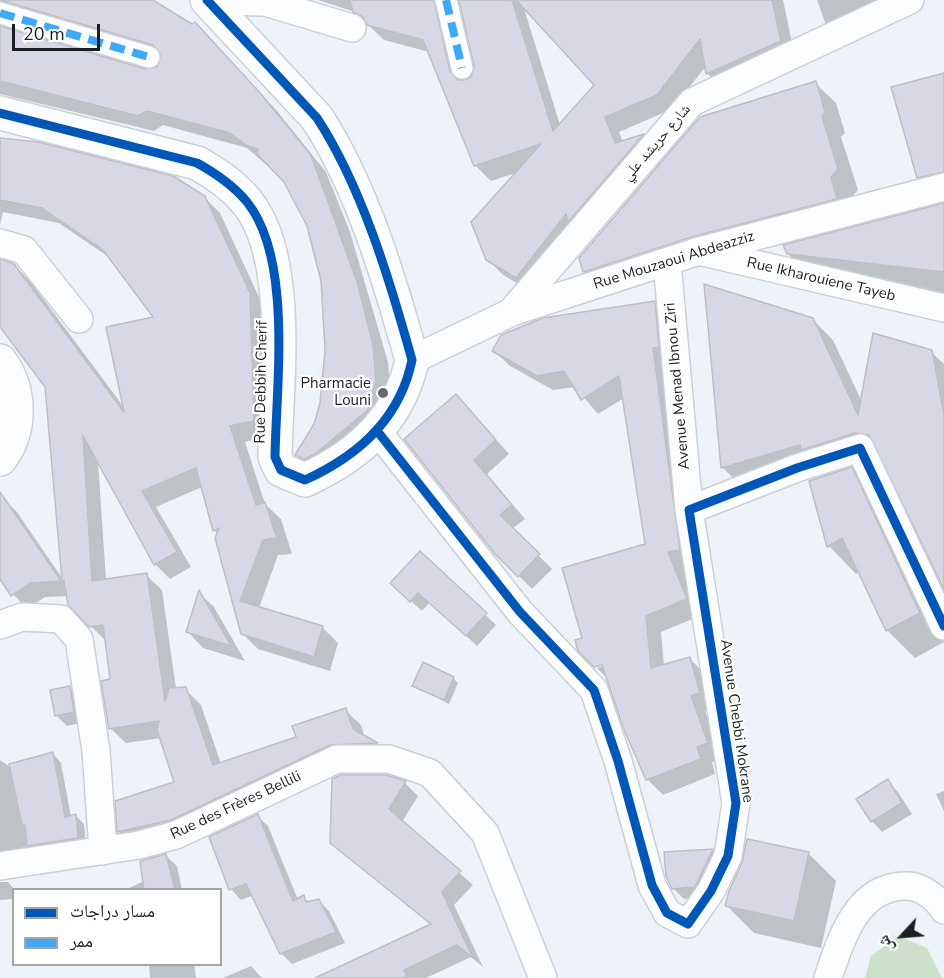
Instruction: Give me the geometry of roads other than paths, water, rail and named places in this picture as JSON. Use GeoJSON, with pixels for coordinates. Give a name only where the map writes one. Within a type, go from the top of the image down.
{"type":"FeatureCollection","features":[{"type":"Feature","properties":{"kind":"street"},"geometry":{"type":"LineString","coordinates":[[446,0],[462,68]]}},
{"type":"Feature","properties":{"kind":"street","name":"شارع حريشد علي"},"geometry":{"type":"LineString","coordinates":[[512,312],[692,102],[910,0]]}},
{"type":"Feature","properties":{"kind":"street"},"geometry":{"type":"LineString","coordinates":[[208,1],[265,2],[352,28]]}},
{"type":"Feature","properties":{"kind":"street"},"geometry":{"type":"LineString","coordinates":[[208,1],[317,118],[329,136],[375,240],[412,360]]}},
{"type":"Feature","properties":{"kind":"street"},"geometry":{"type":"LineString","coordinates":[[0,13],[149,57]]}},
{"type":"Feature","properties":{"kind":"street","name":"Rue Debbih Cherif"},"geometry":{"type":"LineString","coordinates":[[0,113],[198,163],[224,179],[248,204],[265,234],[272,256],[279,299],[275,457],[281,470],[305,480],[348,457],[378,432],[389,417],[408,379],[412,360]]}},
{"type":"Feature","properties":{"kind":"street","name":"Rue Mouzaoui Abdeazziz"},"geometry":{"type":"LineString","coordinates":[[412,360],[512,312],[699,251],[944,187]]}},
{"type":"Feature","properties":{"kind":"street"},"geometry":{"type":"LineString","coordinates":[[0,243],[24,250],[79,319]]}},
{"type":"Feature","properties":{"kind":"street","name":"Rue Ikharouiene Tayeb"},"geometry":{"type":"LineString","coordinates":[[699,251],[944,308]]}},
{"type":"Feature","properties":{"kind":"street","name":"Avenue Menad Ibnou Ziri"},"geometry":{"type":"LineString","coordinates":[[667,262],[689,510]]}},
{"type":"Feature","properties":{"kind":"street"},"geometry":{"type":"LineString","coordinates":[[0,361],[9,373],[17,404],[12,434],[6,451],[0,459]]}},
{"type":"Feature","properties":{"kind":"street","name":"Avenue Chebbi Mokrane"},"geometry":{"type":"LineString","coordinates":[[378,432],[520,612],[594,690],[618,761],[652,885],[667,913],[688,924],[711,891],[728,856],[736,803],[689,510]]}},
{"type":"Feature","properties":{"kind":"street"},"geometry":{"type":"LineString","coordinates":[[689,510],[797,468],[860,448],[944,626]]}},
{"type":"Feature","properties":{"kind":"street"},"geometry":{"type":"LineString","coordinates":[[0,625],[22,617],[61,619],[79,639],[96,751],[103,851]]}},
{"type":"Feature","properties":{"kind":"street","name":"Rue des Frères Bellili"},"geometry":{"type":"LineString","coordinates":[[0,866],[103,851],[176,835],[337,759],[389,759],[430,773],[485,833],[543,978]]}},
{"type":"Feature","properties":{"kind":"street"},"geometry":{"type":"LineString","coordinates":[[828,978],[844,931],[871,896],[894,885],[916,886],[939,903],[944,910]]}},
{"type":"Feature","properties":{"kind":"place","name":"Pharmacie Louni"},"geometry":{"type":"Point","coordinates":[383,393]}}]}
